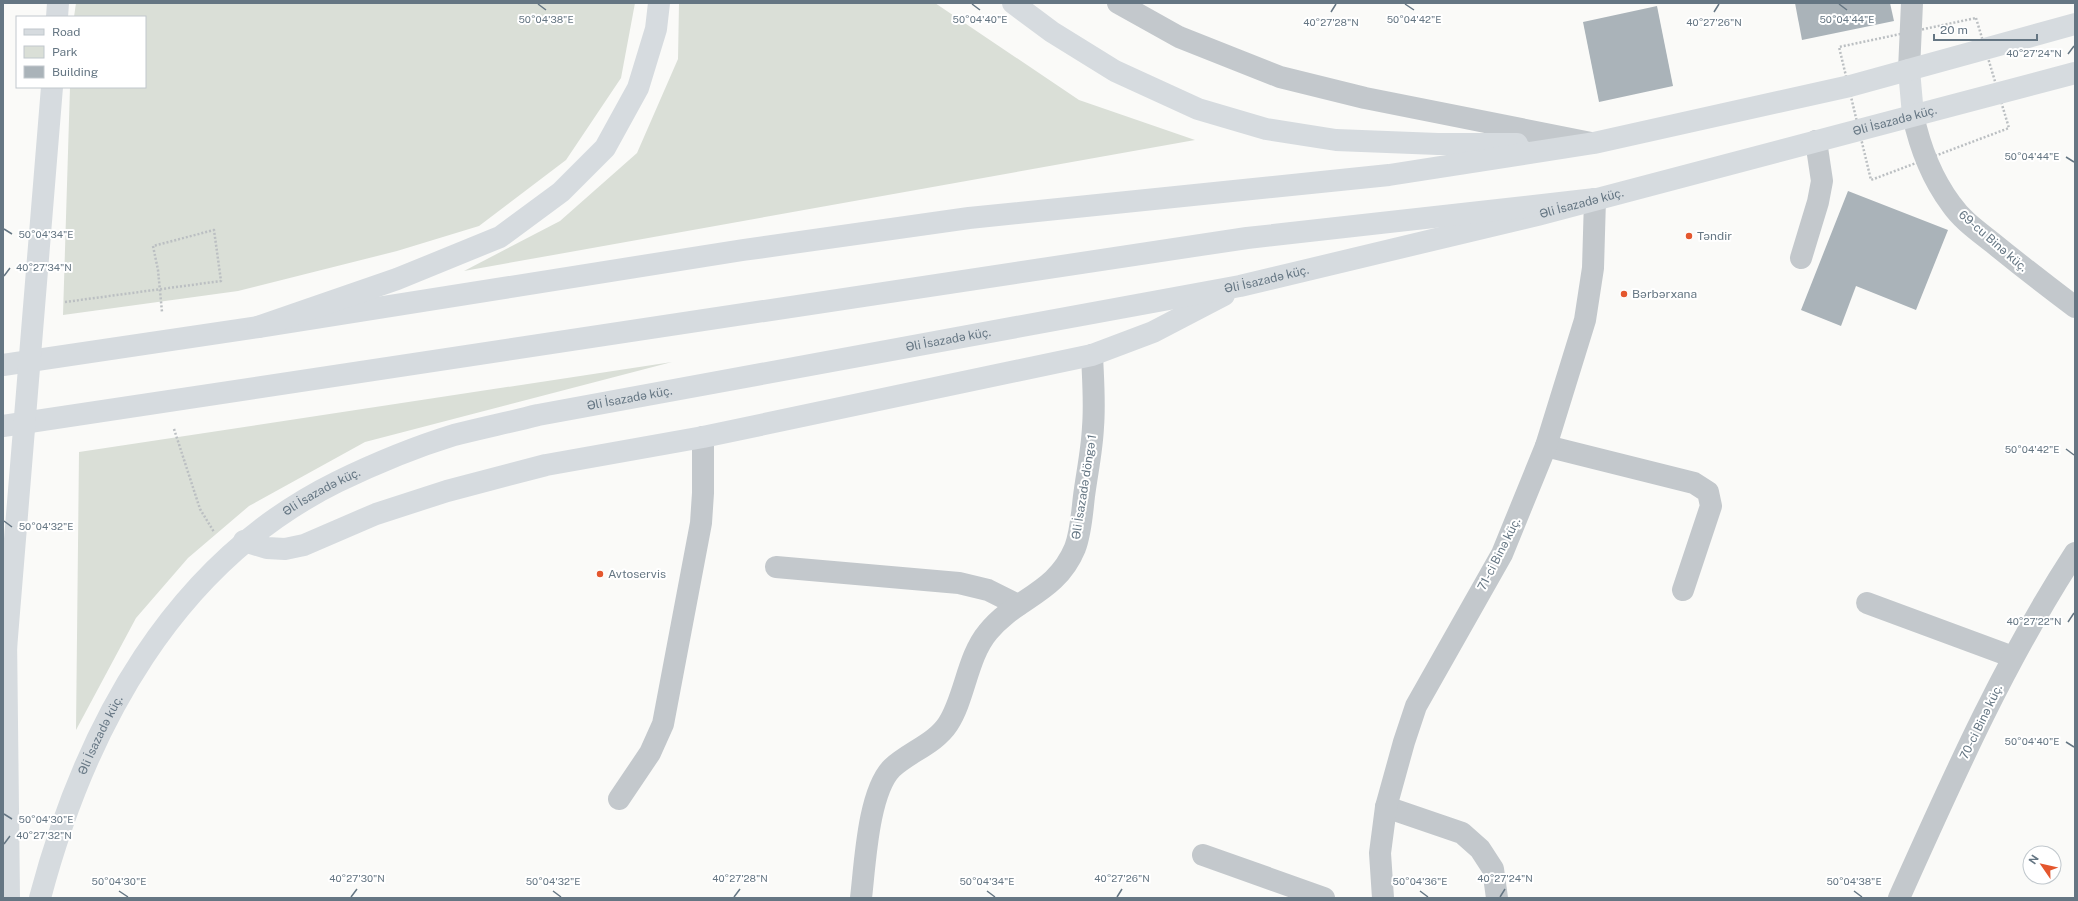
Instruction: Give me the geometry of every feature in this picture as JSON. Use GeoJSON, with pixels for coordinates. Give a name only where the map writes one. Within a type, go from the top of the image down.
{"type":"FeatureCollection","features":[{"type":"Feature","properties":{"kind":"main road"},"geometry":{"type":"LineString","coordinates":[[57,16],[58,3]]}},
{"type":"Feature","properties":{"kind":"main road"},"geometry":{"type":"LineString","coordinates":[[258,327],[397,279],[500,237],[561,192],[605,148],[638,88],[656,29],[659,3]]}},
{"type":"Feature","properties":{"kind":"main road"},"geometry":{"type":"LineString","coordinates":[[1013,3],[1052,32],[1115,71],[1198,109],[1266,129],[1336,140],[1438,144],[1594,143]]}},
{"type":"Feature","properties":{"kind":"main road"},"geometry":{"type":"LineString","coordinates":[[3,365],[258,327],[743,250],[969,218],[1389,175],[1594,143],[1850,86],[2075,24]]}},
{"type":"Feature","properties":{"kind":"main road"},"geometry":{"type":"LineString","coordinates":[[1909,70],[1913,115]]}},
{"type":"Feature","properties":{"kind":"main road","name":"Əli İsazadə küç."},"geometry":{"type":"LineString","coordinates":[[40,898],[70,799],[98,736],[126,685],[161,631],[198,584],[244,542],[288,510],[336,482],[391,459],[454,436],[538,415],[1240,286],[1595,200],[2075,73]]}},
{"type":"Feature","properties":{"kind":"main road"},"geometry":{"type":"LineString","coordinates":[[6,649],[52,88]]}},
{"type":"Feature","properties":{"kind":"main road"},"geometry":{"type":"LineString","coordinates":[[3,426],[264,388],[1247,238],[1595,200]]}},
{"type":"Feature","properties":{"kind":"main road"},"geometry":{"type":"LineString","coordinates":[[244,542],[267,548],[285,549],[304,545],[376,514],[447,491],[546,465],[703,437],[1092,355],[1153,332],[1240,286]]}},
{"type":"Feature","properties":{"kind":"main road"},"geometry":{"type":"LineString","coordinates":[[3,506],[9,898]]}},
{"type":"Feature","properties":{"kind":"street"},"geometry":{"type":"LineString","coordinates":[[1118,3],[1179,37],[1280,77],[1365,98],[1594,143]]}},
{"type":"Feature","properties":{"kind":"street"},"geometry":{"type":"LineString","coordinates":[[1909,70],[1912,3]]}},
{"type":"Feature","properties":{"kind":"street","name":"69-cu Binə küç."},"geometry":{"type":"LineString","coordinates":[[1913,115],[1919,145],[1925,160],[1935,180],[1951,205],[1968,223],[2075,307]]}},
{"type":"Feature","properties":{"kind":"street"},"geometry":{"type":"LineString","coordinates":[[1801,258],[1818,202],[1822,181],[1816,141]]}},
{"type":"Feature","properties":{"kind":"street","name":"71-ci Binə küç."},"geometry":{"type":"LineString","coordinates":[[1383,898],[1380,852],[1386,807],[1416,706],[1502,554],[1546,446],[1585,320],[1593,268],[1595,200]]}},
{"type":"Feature","properties":{"kind":"street","name":"Əli İsazadə döngə 1"},"geometry":{"type":"LineString","coordinates":[[861,898],[872,812],[883,784],[891,770],[903,759],[940,735],[949,723],[979,646],[988,632],[1018,605],[1034,597],[1051,582],[1063,570],[1075,548],[1079,530],[1093,428],[1092,355]]}},
{"type":"Feature","properties":{"kind":"street"},"geometry":{"type":"LineString","coordinates":[[619,799],[650,753],[663,724],[701,523],[703,493],[703,437]]}},
{"type":"Feature","properties":{"kind":"street"},"geometry":{"type":"LineString","coordinates":[[1546,446],[1694,483],[1708,492],[1711,506],[1683,590]]}},
{"type":"Feature","properties":{"kind":"street","name":"70-ci Binə küç."},"geometry":{"type":"LineString","coordinates":[[1900,898],[1958,769],[2013,657],[2040,609],[2075,553]]}},
{"type":"Feature","properties":{"kind":"street"},"geometry":{"type":"LineString","coordinates":[[776,567],[959,583],[988,590],[1018,605]]}},
{"type":"Feature","properties":{"kind":"street"},"geometry":{"type":"LineString","coordinates":[[1867,603],[2013,657]]}},
{"type":"Feature","properties":{"kind":"street"},"geometry":{"type":"LineString","coordinates":[[1386,807],[1462,834],[1480,849],[1493,869],[1497,898]]}},
{"type":"Feature","properties":{"kind":"street"},"geometry":{"type":"LineString","coordinates":[[1203,855],[1324,898]]}},
{"type":"Feature","properties":{"kind":"path"},"geometry":{"type":"LineString","coordinates":[[57,303],[220,280],[214,230],[153,246]]}},
{"type":"Feature","properties":{"kind":"green space"},"geometry":{"type":"Polygon","coordinates":[[[76,3],[635,3],[621,78],[566,160],[479,226],[397,251],[238,291],[63,315],[70,88],[146,88],[146,16],[74,16],[76,3]]]}},
{"type":"Feature","properties":{"kind":"green space"},"geometry":{"type":"Polygon","coordinates":[[[679,3],[935,3],[1079,100],[1195,140],[464,271],[560,221],[637,153],[678,59],[679,3]]]}},
{"type":"Feature","properties":{"kind":"green space"},"geometry":{"type":"Polygon","coordinates":[[[672,362],[365,442],[249,506],[188,558],[136,618],[76,730],[79,452],[672,362]]]}},
{"type":"Feature","properties":{"kind":"building"},"geometry":{"type":"Polygon","coordinates":[[[1795,3],[1890,3],[1894,21],[1802,40],[1795,3]]]}},
{"type":"Feature","properties":{"kind":"building"},"geometry":{"type":"Polygon","coordinates":[[[1657,6],[1673,86],[1599,102],[1583,22],[1657,6]]]}},
{"type":"Feature","properties":{"kind":"building"},"geometry":{"type":"Polygon","coordinates":[[[1848,191],[1948,230],[1916,310],[1856,286],[1841,326],[1801,310],[1848,191]]]}},
{"type":"Feature","properties":{"kind":"place","name":"Təndir"},"geometry":{"type":"Point","coordinates":[1689,236]}},
{"type":"Feature","properties":{"kind":"place","name":"Bərbərxana"},"geometry":{"type":"Point","coordinates":[1624,294]}},
{"type":"Feature","properties":{"kind":"place","name":"Avtoservis"},"geometry":{"type":"Point","coordinates":[600,574]}}]}
